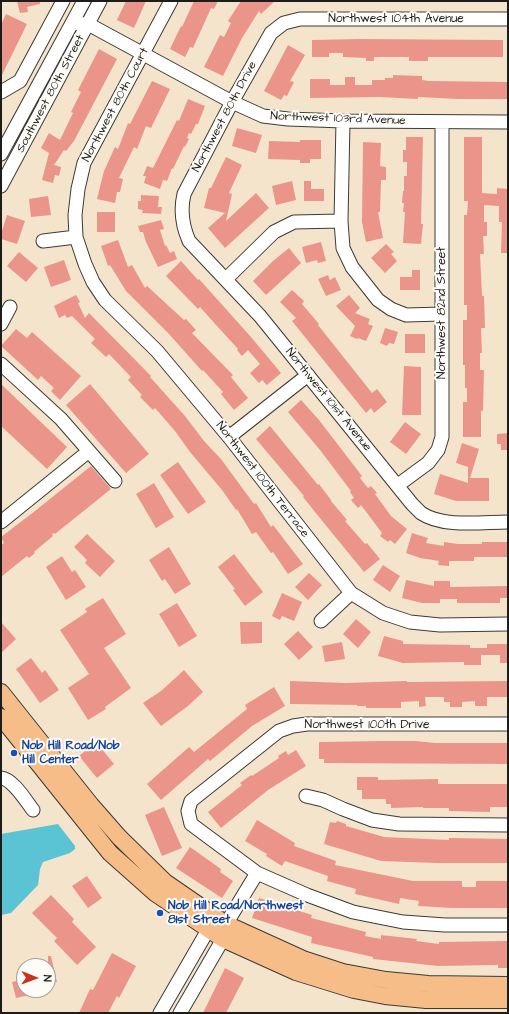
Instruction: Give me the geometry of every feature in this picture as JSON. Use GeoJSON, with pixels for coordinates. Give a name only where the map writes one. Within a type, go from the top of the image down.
{"type":"FeatureCollection","features":[{"type":"Feature","properties":{"kind":"main road"},"geometry":{"type":"LineString","coordinates":[[1,692],[91,805],[119,837],[165,882],[225,932],[296,972],[354,990],[385,996],[426,1000],[508,1000]]}},
{"type":"Feature","properties":{"kind":"main road"},"geometry":{"type":"LineString","coordinates":[[1,717],[110,853],[155,893],[208,930],[225,932],[343,972],[386,980],[428,984],[508,985]]}},
{"type":"Feature","properties":{"kind":"street"},"geometry":{"type":"LineString","coordinates":[[1,92],[20,81],[63,1]]}},
{"type":"Feature","properties":{"kind":"street","name":"Southwest 80th Street"},"geometry":{"type":"LineString","coordinates":[[1,154],[84,1]]}},
{"type":"Feature","properties":{"kind":"street","name":"Southwest 80th Street"},"geometry":{"type":"LineString","coordinates":[[1,186],[100,1]]}},
{"type":"Feature","properties":{"kind":"street","name":"Northwest 80th Court"},"geometry":{"type":"LineString","coordinates":[[76,237],[75,215],[78,189],[84,163],[171,1]]}},
{"type":"Feature","properties":{"kind":"street","name":"Northwest 104th Avenue"},"geometry":{"type":"LineString","coordinates":[[284,23],[300,19],[508,19]]}},
{"type":"Feature","properties":{"kind":"street","name":"Northwest 103rd Avenue"},"geometry":{"type":"LineString","coordinates":[[72,23],[88,24],[232,102],[263,116],[288,119],[343,121],[508,122]]}},
{"type":"Feature","properties":{"kind":"street","name":"Northwest 80th Drive"},"geometry":{"type":"LineString","coordinates":[[182,219],[181,206],[184,194],[232,102],[271,33],[284,23]]}},
{"type":"Feature","properties":{"kind":"street"},"geometry":{"type":"LineString","coordinates":[[343,121],[341,221],[343,248],[352,267],[378,300],[391,310],[406,315],[442,314]]}},
{"type":"Feature","properties":{"kind":"street","name":"Northwest 82nd Street"},"geometry":{"type":"LineString","coordinates":[[398,485],[428,463],[438,450],[442,437],[442,122]]}},
{"type":"Feature","properties":{"kind":"street","name":"Northwest 101st Avenue"},"geometry":{"type":"LineString","coordinates":[[182,219],[184,231],[189,241],[260,316],[412,504],[422,513],[436,520],[450,523],[508,522]]}},
{"type":"Feature","properties":{"kind":"street"},"geometry":{"type":"LineString","coordinates":[[226,279],[274,232],[280,228],[294,222],[341,221]]}},
{"type":"Feature","properties":{"kind":"street"},"geometry":{"type":"LineString","coordinates":[[43,241],[76,237]]}},
{"type":"Feature","properties":{"kind":"street","name":"Northwest 100th Terrace"},"geometry":{"type":"LineString","coordinates":[[76,237],[92,282],[105,300],[157,351],[229,437],[351,592],[383,613],[410,622],[440,625],[508,624]]}},
{"type":"Feature","properties":{"kind":"street"},"geometry":{"type":"LineString","coordinates":[[1,324],[10,306]]}},
{"type":"Feature","properties":{"kind":"street"},"geometry":{"type":"LineString","coordinates":[[1,364],[61,419],[115,481]]}},
{"type":"Feature","properties":{"kind":"street"},"geometry":{"type":"LineString","coordinates":[[229,437],[308,375]]}},
{"type":"Feature","properties":{"kind":"street"},"geometry":{"type":"LineString","coordinates":[[1,522],[89,451]]}},
{"type":"Feature","properties":{"kind":"street"},"geometry":{"type":"LineString","coordinates":[[321,622],[351,592]]}},
{"type":"Feature","properties":{"kind":"street","name":"Northwest 100th Drive"},"geometry":{"type":"LineString","coordinates":[[257,872],[191,824],[188,812],[191,801],[279,731],[292,726],[307,724],[508,724]]}},
{"type":"Feature","properties":{"kind":"street"},"geometry":{"type":"LineString","coordinates":[[1,778],[11,782],[34,810]]}},
{"type":"Feature","properties":{"kind":"street"},"geometry":{"type":"LineString","coordinates":[[306,796],[323,800],[343,810],[372,820],[399,824],[508,825]]}},
{"type":"Feature","properties":{"kind":"street"},"geometry":{"type":"LineString","coordinates":[[180,1013],[257,872],[307,895],[353,912],[403,922],[445,925],[508,925]]}},
{"type":"Feature","properties":{"kind":"street"},"geometry":{"type":"LineString","coordinates":[[160,1013],[208,930]]}},
{"type":"Feature","properties":{"kind":"water"},"geometry":{"type":"Polygon","coordinates":[[[58,824],[75,846],[75,849],[70,853],[43,862],[40,869],[38,885],[11,913],[1,915],[1,834],[58,824]]]}},
{"type":"Feature","properties":{"kind":"building"},"geometry":{"type":"Polygon","coordinates":[[[17,1],[40,1],[40,4],[27,7],[28,12],[20,13],[17,1]]]}},
{"type":"Feature","properties":{"kind":"building"},"geometry":{"type":"Polygon","coordinates":[[[126,1],[146,1],[134,28],[117,20],[126,1]]]}},
{"type":"Feature","properties":{"kind":"building"},"geometry":{"type":"Polygon","coordinates":[[[194,1],[218,1],[214,9],[211,8],[193,48],[190,47],[185,57],[170,49],[194,1]]]}},
{"type":"Feature","properties":{"kind":"building"},"geometry":{"type":"Polygon","coordinates":[[[241,1],[275,1],[261,14],[259,11],[242,38],[223,76],[204,67],[220,35],[224,37],[231,23],[228,21],[241,1]]]}},
{"type":"Feature","properties":{"kind":"building"},"geometry":{"type":"Polygon","coordinates":[[[6,14],[27,24],[1,77],[1,25],[6,14]]]}},
{"type":"Feature","properties":{"kind":"building"},"geometry":{"type":"Polygon","coordinates":[[[312,40],[503,40],[503,57],[428,57],[428,61],[409,61],[409,57],[374,57],[374,61],[366,61],[366,58],[343,57],[343,53],[329,53],[329,57],[312,57],[312,40]]]}},
{"type":"Feature","properties":{"kind":"building"},"geometry":{"type":"Polygon","coordinates":[[[288,45],[305,55],[290,81],[294,82],[287,96],[284,95],[281,100],[264,91],[288,45]]]}},
{"type":"Feature","properties":{"kind":"building"},"geometry":{"type":"Polygon","coordinates":[[[99,49],[117,59],[74,141],[66,151],[64,150],[54,165],[61,167],[59,176],[55,175],[53,183],[42,180],[49,153],[41,148],[49,133],[60,140],[81,92],[78,90],[99,49]]]}},
{"type":"Feature","properties":{"kind":"building"},"geometry":{"type":"Polygon","coordinates":[[[393,75],[422,76],[422,80],[429,81],[508,82],[508,99],[418,97],[418,99],[379,97],[310,98],[310,79],[330,79],[330,85],[345,85],[345,77],[355,77],[355,85],[372,85],[372,80],[385,80],[385,78],[393,78],[393,75]]]}},
{"type":"Feature","properties":{"kind":"building"},"geometry":{"type":"Polygon","coordinates":[[[152,81],[170,89],[151,128],[146,126],[137,149],[134,147],[119,178],[123,179],[120,192],[117,192],[115,203],[97,199],[104,171],[115,147],[118,149],[128,123],[130,124],[152,81]]]}},
{"type":"Feature","properties":{"kind":"building"},"geometry":{"type":"Polygon","coordinates":[[[188,99],[205,106],[198,124],[196,124],[191,134],[189,133],[187,138],[189,139],[185,147],[184,146],[173,169],[172,168],[167,181],[163,180],[160,189],[144,183],[146,176],[143,176],[147,166],[153,168],[177,120],[179,121],[188,99]]]}},
{"type":"Feature","properties":{"kind":"building"},"geometry":{"type":"Polygon","coordinates":[[[237,128],[262,135],[256,153],[232,146],[237,128]]]}},
{"type":"Feature","properties":{"kind":"building"},"geometry":{"type":"Polygon","coordinates":[[[406,137],[423,137],[421,224],[423,224],[421,244],[403,243],[405,212],[403,212],[404,203],[402,203],[404,176],[407,176],[407,162],[403,162],[403,150],[406,150],[406,137]]]}},
{"type":"Feature","properties":{"kind":"building"},"geometry":{"type":"Polygon","coordinates":[[[464,137],[482,137],[482,193],[497,194],[497,188],[508,189],[508,253],[501,253],[502,222],[499,222],[499,206],[484,205],[484,222],[487,222],[487,236],[483,236],[484,254],[480,254],[485,328],[481,328],[482,353],[480,353],[480,370],[484,370],[481,437],[463,437],[463,402],[467,402],[467,388],[465,388],[465,365],[463,365],[463,320],[467,320],[467,305],[464,305],[464,215],[467,215],[468,201],[464,201],[464,137]]]}},
{"type":"Feature","properties":{"kind":"building"},"geometry":{"type":"Polygon","coordinates":[[[300,140],[321,140],[321,159],[310,159],[310,163],[300,163],[300,160],[268,159],[269,141],[300,142],[300,140]]]}},
{"type":"Feature","properties":{"kind":"building"},"geometry":{"type":"Polygon","coordinates":[[[363,142],[381,143],[380,166],[386,167],[386,180],[381,180],[380,212],[378,212],[383,238],[366,242],[362,222],[363,142]]]}},
{"type":"Feature","properties":{"kind":"building"},"geometry":{"type":"Polygon","coordinates":[[[226,157],[242,165],[229,193],[232,194],[226,221],[256,193],[269,208],[225,248],[208,228],[225,213],[204,208],[209,188],[211,188],[226,157]]]}},
{"type":"Feature","properties":{"kind":"building"},"geometry":{"type":"Polygon","coordinates":[[[292,181],[296,200],[276,205],[272,186],[292,181]]]}},
{"type":"Feature","properties":{"kind":"building"},"geometry":{"type":"Polygon","coordinates":[[[304,181],[311,181],[311,189],[324,189],[324,201],[304,201],[304,181]]]}},
{"type":"Feature","properties":{"kind":"building"},"geometry":{"type":"Polygon","coordinates":[[[141,195],[159,196],[158,207],[162,207],[161,214],[142,213],[143,210],[138,209],[138,201],[141,201],[141,195]]]}},
{"type":"Feature","properties":{"kind":"building"},"geometry":{"type":"Polygon","coordinates":[[[48,196],[51,215],[31,217],[29,199],[48,196]]]}},
{"type":"Feature","properties":{"kind":"building"},"geometry":{"type":"Polygon","coordinates":[[[97,212],[115,212],[115,232],[97,232],[97,212]]]}},
{"type":"Feature","properties":{"kind":"building"},"geometry":{"type":"Polygon","coordinates":[[[7,215],[25,221],[17,244],[1,239],[1,234],[7,215]]]}},
{"type":"Feature","properties":{"kind":"building"},"geometry":{"type":"Polygon","coordinates":[[[161,220],[164,229],[160,230],[165,246],[166,245],[170,253],[174,251],[177,259],[158,267],[143,232],[140,232],[138,226],[161,220]]]}},
{"type":"Feature","properties":{"kind":"building"},"geometry":{"type":"Polygon","coordinates":[[[118,240],[128,267],[132,265],[145,288],[147,286],[184,320],[186,319],[196,330],[192,333],[233,375],[231,377],[248,398],[234,410],[221,394],[223,392],[169,334],[126,291],[110,265],[108,266],[101,246],[118,240]]]}},
{"type":"Feature","properties":{"kind":"building"},"geometry":{"type":"Polygon","coordinates":[[[321,242],[326,261],[318,263],[317,260],[306,263],[302,247],[321,242]]]}},
{"type":"Feature","properties":{"kind":"building"},"geometry":{"type":"Polygon","coordinates":[[[386,244],[394,252],[391,254],[397,261],[385,273],[371,258],[386,244]]]}},
{"type":"Feature","properties":{"kind":"building"},"geometry":{"type":"Polygon","coordinates":[[[289,248],[301,263],[266,295],[253,281],[273,261],[289,248]]]}},
{"type":"Feature","properties":{"kind":"building"},"geometry":{"type":"Polygon","coordinates":[[[19,252],[38,268],[26,282],[7,266],[19,252]]]}},
{"type":"Feature","properties":{"kind":"building"},"geometry":{"type":"Polygon","coordinates":[[[64,260],[71,280],[51,287],[44,267],[64,260]]]}},
{"type":"Feature","properties":{"kind":"building"},"geometry":{"type":"Polygon","coordinates":[[[181,261],[251,337],[281,373],[267,385],[262,380],[259,383],[250,373],[260,364],[248,350],[242,356],[237,350],[238,349],[200,307],[198,309],[166,276],[181,261]]]}},
{"type":"Feature","properties":{"kind":"building"},"geometry":{"type":"Polygon","coordinates":[[[412,270],[420,270],[420,290],[400,290],[400,277],[412,277],[412,270]]]}},
{"type":"Feature","properties":{"kind":"building"},"geometry":{"type":"Polygon","coordinates":[[[328,275],[330,280],[335,277],[341,290],[326,296],[318,279],[328,275]]]}},
{"type":"Feature","properties":{"kind":"building"},"geometry":{"type":"Polygon","coordinates":[[[292,290],[304,301],[302,304],[372,393],[377,389],[387,402],[374,413],[371,408],[366,413],[292,321],[296,318],[280,302],[292,290]]]}},
{"type":"Feature","properties":{"kind":"building"},"geometry":{"type":"Polygon","coordinates":[[[76,295],[85,318],[89,313],[151,376],[150,377],[221,459],[254,504],[256,503],[271,527],[273,525],[303,564],[288,574],[273,552],[271,553],[256,532],[252,534],[237,509],[236,510],[175,431],[155,408],[153,410],[140,397],[142,395],[128,380],[131,377],[109,354],[106,357],[91,343],[95,339],[72,316],[67,318],[65,315],[59,318],[54,306],[76,295]]]}},
{"type":"Feature","properties":{"kind":"building"},"geometry":{"type":"Polygon","coordinates":[[[349,295],[360,308],[355,313],[370,319],[368,324],[373,326],[366,341],[350,336],[355,326],[336,306],[349,295]]]}},
{"type":"Feature","properties":{"kind":"building"},"geometry":{"type":"Polygon","coordinates":[[[385,328],[398,332],[394,344],[389,343],[387,346],[380,343],[385,328]]]}},
{"type":"Feature","properties":{"kind":"building"},"geometry":{"type":"Polygon","coordinates":[[[16,329],[27,338],[32,332],[81,376],[60,400],[51,391],[54,388],[41,376],[38,380],[1,346],[16,329]]]}},
{"type":"Feature","properties":{"kind":"building"},"geometry":{"type":"Polygon","coordinates":[[[405,334],[425,334],[425,353],[405,353],[405,334]]]}},
{"type":"Feature","properties":{"kind":"building"},"geometry":{"type":"Polygon","coordinates":[[[404,366],[421,367],[421,415],[402,415],[404,366]]]}},
{"type":"Feature","properties":{"kind":"building"},"geometry":{"type":"Polygon","coordinates":[[[1,384],[67,447],[47,469],[1,426],[1,384]]]}},
{"type":"Feature","properties":{"kind":"building"},"geometry":{"type":"Polygon","coordinates":[[[90,384],[149,454],[126,473],[66,405],[90,384]]]}},
{"type":"Feature","properties":{"kind":"building"},"geometry":{"type":"Polygon","coordinates":[[[301,400],[319,420],[362,476],[360,478],[368,488],[371,486],[377,493],[375,494],[391,516],[407,529],[395,544],[390,540],[388,542],[380,536],[382,533],[361,505],[358,508],[351,500],[354,498],[350,492],[351,491],[320,450],[288,412],[301,400]]]}},
{"type":"Feature","properties":{"kind":"building"},"geometry":{"type":"Polygon","coordinates":[[[405,422],[421,434],[406,454],[390,442],[405,422]]]}},
{"type":"Feature","properties":{"kind":"building"},"geometry":{"type":"Polygon","coordinates":[[[270,426],[318,485],[319,484],[347,520],[345,521],[365,544],[367,543],[380,559],[364,572],[303,497],[304,496],[256,439],[270,426]]]}},
{"type":"Feature","properties":{"kind":"building"},"geometry":{"type":"Polygon","coordinates":[[[508,433],[508,450],[501,450],[501,444],[497,444],[497,434],[508,433]]]}},
{"type":"Feature","properties":{"kind":"building"},"geometry":{"type":"Polygon","coordinates":[[[462,443],[479,449],[470,478],[489,478],[489,501],[456,501],[434,494],[440,474],[468,483],[468,467],[456,463],[462,443]]]}},
{"type":"Feature","properties":{"kind":"building"},"geometry":{"type":"Polygon","coordinates":[[[178,462],[206,502],[188,514],[160,475],[178,462]]]}},
{"type":"Feature","properties":{"kind":"building"},"geometry":{"type":"Polygon","coordinates":[[[91,466],[111,489],[55,534],[52,534],[53,536],[29,558],[27,556],[1,577],[1,545],[4,543],[1,537],[91,466]]]}},
{"type":"Feature","properties":{"kind":"building"},"geometry":{"type":"Polygon","coordinates":[[[154,483],[174,517],[156,528],[136,494],[154,483]]]}},
{"type":"Feature","properties":{"kind":"building"},"geometry":{"type":"Polygon","coordinates":[[[412,533],[428,538],[426,543],[444,546],[444,542],[458,544],[482,544],[482,542],[508,542],[508,557],[474,557],[474,561],[449,561],[449,566],[438,565],[439,561],[420,558],[406,553],[412,533]]]}},
{"type":"Feature","properties":{"kind":"building"},"geometry":{"type":"Polygon","coordinates":[[[87,534],[115,561],[100,577],[85,563],[87,560],[74,547],[87,534]]]}},
{"type":"Feature","properties":{"kind":"building"},"geometry":{"type":"Polygon","coordinates":[[[169,547],[191,584],[175,594],[165,579],[162,581],[149,560],[169,547]]]}},
{"type":"Feature","properties":{"kind":"building"},"geometry":{"type":"Polygon","coordinates":[[[234,554],[263,592],[245,606],[233,590],[235,589],[218,567],[234,554]]]}},
{"type":"Feature","properties":{"kind":"building"},"geometry":{"type":"Polygon","coordinates":[[[62,556],[72,572],[75,570],[86,587],[66,600],[46,567],[62,556]]]}},
{"type":"Feature","properties":{"kind":"building"},"geometry":{"type":"Polygon","coordinates":[[[383,565],[400,576],[390,592],[373,580],[383,565]]]}},
{"type":"Feature","properties":{"kind":"building"},"geometry":{"type":"Polygon","coordinates":[[[309,573],[322,585],[308,600],[295,587],[309,573]]]}},
{"type":"Feature","properties":{"kind":"building"},"geometry":{"type":"Polygon","coordinates":[[[406,580],[434,586],[434,581],[450,581],[450,587],[508,586],[508,598],[500,598],[500,603],[457,603],[457,599],[440,599],[440,603],[422,603],[402,598],[406,580]]]}},
{"type":"Feature","properties":{"kind":"building"},"geometry":{"type":"Polygon","coordinates":[[[282,593],[302,602],[294,621],[282,616],[280,620],[272,616],[282,593]]]}},
{"type":"Feature","properties":{"kind":"building"},"geometry":{"type":"Polygon","coordinates":[[[103,598],[126,634],[104,648],[131,688],[105,707],[106,709],[88,720],[68,688],[89,674],[60,630],[87,612],[85,609],[103,598]]]}},
{"type":"Feature","properties":{"kind":"building"},"geometry":{"type":"Polygon","coordinates":[[[177,603],[197,636],[179,647],[159,614],[177,603]]]}},
{"type":"Feature","properties":{"kind":"building"},"geometry":{"type":"Polygon","coordinates":[[[356,619],[371,632],[358,648],[343,634],[356,619]]]}},
{"type":"Feature","properties":{"kind":"building"},"geometry":{"type":"Polygon","coordinates":[[[1,622],[16,639],[1,653],[1,622]]]}},
{"type":"Feature","properties":{"kind":"building"},"geometry":{"type":"Polygon","coordinates":[[[240,622],[262,622],[262,643],[241,644],[240,622]]]}},
{"type":"Feature","properties":{"kind":"building"},"geometry":{"type":"Polygon","coordinates":[[[298,631],[313,647],[299,660],[284,644],[298,631]]]}},
{"type":"Feature","properties":{"kind":"building"},"geometry":{"type":"Polygon","coordinates":[[[384,636],[403,641],[403,644],[470,645],[470,648],[487,648],[487,644],[507,644],[507,663],[500,663],[500,655],[481,655],[481,665],[464,665],[464,662],[403,663],[378,656],[384,636]]]}},
{"type":"Feature","properties":{"kind":"building"},"geometry":{"type":"Polygon","coordinates":[[[342,642],[345,659],[325,662],[322,646],[342,642]]]}},
{"type":"Feature","properties":{"kind":"building"},"geometry":{"type":"Polygon","coordinates":[[[31,658],[42,673],[45,670],[59,690],[40,703],[16,669],[31,658]]]}},
{"type":"Feature","properties":{"kind":"building"},"geometry":{"type":"Polygon","coordinates":[[[184,670],[203,692],[188,706],[161,726],[143,703],[161,691],[184,670]]]}},
{"type":"Feature","properties":{"kind":"building"},"geometry":{"type":"Polygon","coordinates":[[[290,681],[346,683],[407,681],[508,681],[508,697],[487,697],[487,706],[475,706],[475,701],[462,702],[462,707],[450,707],[450,702],[444,702],[444,697],[425,697],[426,706],[419,707],[419,701],[401,702],[401,708],[366,708],[366,706],[357,705],[290,704],[290,681]]]}},
{"type":"Feature","properties":{"kind":"building"},"geometry":{"type":"Polygon","coordinates":[[[274,687],[285,706],[252,726],[210,761],[208,759],[161,800],[147,784],[189,747],[194,752],[247,709],[245,705],[274,687]]]}},
{"type":"Feature","properties":{"kind":"building"},"geometry":{"type":"Polygon","coordinates":[[[384,741],[508,743],[508,764],[324,763],[324,759],[319,759],[319,742],[384,741]]]}},
{"type":"Feature","properties":{"kind":"building"},"geometry":{"type":"Polygon","coordinates":[[[96,742],[114,764],[97,778],[79,756],[96,742]]]}},
{"type":"Feature","properties":{"kind":"building"},"geometry":{"type":"Polygon","coordinates":[[[296,750],[306,766],[268,790],[221,828],[208,812],[242,785],[240,783],[251,775],[252,776],[279,758],[278,756],[286,751],[288,755],[296,750]]]}},
{"type":"Feature","properties":{"kind":"building"},"geometry":{"type":"Polygon","coordinates":[[[357,777],[378,777],[378,780],[438,779],[438,784],[508,784],[508,807],[490,807],[490,812],[449,811],[449,808],[391,808],[391,804],[386,804],[386,799],[362,799],[362,790],[357,790],[357,777]]]}},
{"type":"Feature","properties":{"kind":"building"},"geometry":{"type":"Polygon","coordinates":[[[164,807],[182,848],[162,856],[145,815],[164,807]]]}},
{"type":"Feature","properties":{"kind":"building"},"geometry":{"type":"Polygon","coordinates":[[[257,820],[295,843],[294,846],[336,861],[335,865],[413,881],[462,881],[462,887],[476,887],[476,881],[508,881],[508,908],[452,908],[418,906],[419,901],[400,898],[399,904],[355,894],[356,889],[327,881],[328,876],[285,861],[282,866],[266,856],[267,854],[245,841],[257,820]]]}},
{"type":"Feature","properties":{"kind":"building"},"geometry":{"type":"Polygon","coordinates":[[[337,821],[346,824],[346,826],[384,837],[449,840],[449,838],[508,839],[508,863],[381,861],[324,844],[330,822],[336,823],[337,821]]]}},
{"type":"Feature","properties":{"kind":"building"},"geometry":{"type":"Polygon","coordinates":[[[190,847],[221,869],[220,872],[233,881],[222,898],[176,868],[190,847]]]}},
{"type":"Feature","properties":{"kind":"building"},"geometry":{"type":"Polygon","coordinates":[[[87,876],[102,898],[88,908],[72,886],[87,876]]]}},
{"type":"Feature","properties":{"kind":"building"},"geometry":{"type":"Polygon","coordinates":[[[51,895],[74,919],[72,922],[96,947],[77,965],[54,941],[57,938],[32,913],[51,895]]]}},
{"type":"Feature","properties":{"kind":"building"},"geometry":{"type":"Polygon","coordinates":[[[259,898],[312,915],[311,918],[366,932],[365,936],[381,939],[381,935],[417,939],[416,941],[439,944],[439,942],[508,941],[508,968],[498,968],[498,965],[438,966],[373,959],[373,957],[311,943],[312,937],[252,918],[259,898]]]}},
{"type":"Feature","properties":{"kind":"building"},"geometry":{"type":"Polygon","coordinates":[[[112,953],[136,966],[119,998],[117,996],[108,1013],[79,1013],[90,989],[93,990],[112,953]]]}},
{"type":"Feature","properties":{"kind":"building"},"geometry":{"type":"Polygon","coordinates":[[[225,968],[244,978],[226,1013],[203,1013],[225,968]]]}},
{"type":"Feature","properties":{"kind":"building"},"geometry":{"type":"Polygon","coordinates":[[[16,981],[16,998],[12,982],[16,981]]]}},
{"type":"Feature","properties":{"kind":"place","name":"Nob Hill Road/Nob Hill Center"},"geometry":{"type":"Point","coordinates":[14,753]}},
{"type":"Feature","properties":{"kind":"place","name":"Nob Hill Road/Northwest 81st Street"},"geometry":{"type":"Point","coordinates":[160,913]}}]}
